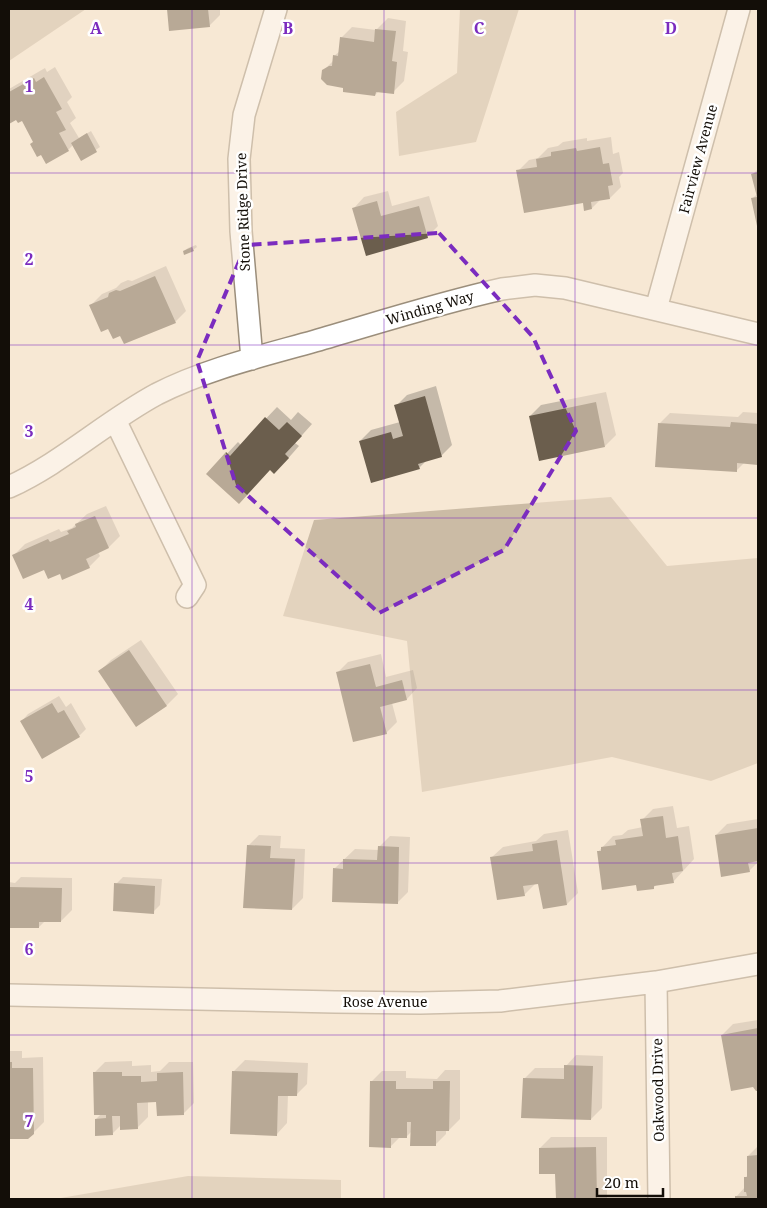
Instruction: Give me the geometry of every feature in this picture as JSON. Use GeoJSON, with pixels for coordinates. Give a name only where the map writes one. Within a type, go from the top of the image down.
{"type":"FeatureCollection","features":[{"type":"Feature","properties":{"kind":"street","name":"Stone Ridge Drive"},"geometry":{"type":"LineString","coordinates":[[252,359],[241,231],[239,159],[244,115],[276,9]]}},
{"type":"Feature","properties":{"kind":"street","name":"Fairview Avenue"},"geometry":{"type":"LineString","coordinates":[[656,309],[739,9]]}},
{"type":"Feature","properties":{"kind":"street","name":"Winding Way"},"geometry":{"type":"LineString","coordinates":[[9,487],[66,455],[115,420],[158,394],[197,377],[252,359],[502,288],[535,286],[565,288],[758,334]]}},
{"type":"Feature","properties":{"kind":"street"},"geometry":{"type":"LineString","coordinates":[[115,420],[195,586],[187,597]]}},
{"type":"Feature","properties":{"kind":"street","name":"Rose Avenue"},"geometry":{"type":"LineString","coordinates":[[9,994],[420,1003],[500,1001],[656,982],[758,964]]}},
{"type":"Feature","properties":{"kind":"street","name":"Oakwood Drive"},"geometry":{"type":"LineString","coordinates":[[656,982],[659,1199]]}},
{"type":"Feature","properties":{"kind":"highlighted area"},"geometry":{"type":"Polygon","coordinates":[[[439,233],[533,337],[576,431],[504,550],[379,613],[236,485],[197,361],[246,245],[439,233]]]}},
{"type":"Feature","properties":{"kind":"shaded area"},"geometry":{"type":"Polygon","coordinates":[[[9,9],[86,9],[9,61],[9,9]]]}},
{"type":"Feature","properties":{"kind":"shaded area"},"geometry":{"type":"Polygon","coordinates":[[[460,9],[519,9],[476,142],[399,156],[396,112],[457,73],[460,9]]]}},
{"type":"Feature","properties":{"kind":"shaded area"},"geometry":{"type":"Polygon","coordinates":[[[611,497],[667,566],[758,558],[758,763],[711,781],[612,757],[422,792],[407,641],[283,616],[314,520],[611,497]]]}},
{"type":"Feature","properties":{"kind":"shaded area"},"geometry":{"type":"Polygon","coordinates":[[[188,1176],[341,1180],[341,1199],[55,1199],[188,1176]]]}},
{"type":"Feature","properties":{"kind":"building"},"geometry":{"type":"Polygon","coordinates":[[[167,9],[208,9],[210,27],[169,31],[167,9]]]}},
{"type":"Feature","properties":{"kind":"building"},"geometry":{"type":"Polygon","coordinates":[[[375,29],[396,31],[392,61],[397,62],[394,94],[376,92],[375,96],[343,92],[343,88],[327,85],[321,79],[322,70],[332,66],[333,55],[338,56],[340,37],[374,42],[375,29]]]}},
{"type":"Feature","properties":{"kind":"building"},"geometry":{"type":"Polygon","coordinates":[[[44,77],[62,109],[56,112],[66,130],[59,133],[69,151],[46,164],[41,155],[37,157],[30,144],[33,142],[22,121],[18,123],[16,120],[9,124],[9,92],[34,78],[36,82],[44,77]]]}},
{"type":"Feature","properties":{"kind":"building"},"geometry":{"type":"Polygon","coordinates":[[[87,133],[97,152],[81,161],[71,143],[87,133]]]}},
{"type":"Feature","properties":{"kind":"building"},"geometry":{"type":"Polygon","coordinates":[[[600,147],[603,164],[609,163],[613,185],[608,186],[610,199],[591,202],[592,209],[584,211],[583,203],[524,213],[516,170],[537,167],[536,159],[551,156],[551,152],[576,148],[577,151],[600,147]]]}},
{"type":"Feature","properties":{"kind":"building"},"geometry":{"type":"Polygon","coordinates":[[[758,172],[757,226],[751,198],[757,197],[751,174],[758,172]]]}},
{"type":"Feature","properties":{"kind":"building"},"geometry":{"type":"Polygon","coordinates":[[[377,201],[381,216],[419,206],[428,238],[366,256],[352,208],[377,201]]]}},
{"type":"Feature","properties":{"kind":"building"},"geometry":{"type":"Polygon","coordinates":[[[192,247],[194,251],[184,255],[183,251],[192,247]]]}},
{"type":"Feature","properties":{"kind":"building"},"geometry":{"type":"Polygon","coordinates":[[[155,276],[176,323],[124,344],[120,336],[113,339],[108,329],[101,332],[89,305],[108,297],[109,293],[116,290],[120,291],[155,276]]]}},
{"type":"Feature","properties":{"kind":"building"},"geometry":{"type":"Polygon","coordinates":[[[425,396],[442,457],[418,464],[420,469],[371,483],[359,441],[391,432],[393,439],[403,436],[394,405],[425,396]]]}},
{"type":"Feature","properties":{"kind":"building"},"geometry":{"type":"Polygon","coordinates":[[[596,402],[605,447],[539,461],[529,416],[596,402]]]}},
{"type":"Feature","properties":{"kind":"building"},"geometry":{"type":"Polygon","coordinates":[[[265,417],[279,430],[287,422],[302,436],[285,454],[289,458],[274,474],[270,470],[239,504],[206,474],[226,452],[230,456],[265,417]]]}},
{"type":"Feature","properties":{"kind":"building"},"geometry":{"type":"Polygon","coordinates":[[[731,422],[758,424],[758,465],[737,463],[737,472],[655,467],[658,423],[730,427],[731,422]]]}},
{"type":"Feature","properties":{"kind":"building"},"geometry":{"type":"Polygon","coordinates":[[[95,516],[109,548],[86,559],[90,568],[62,580],[60,574],[48,579],[44,570],[23,579],[12,555],[48,539],[50,542],[69,534],[67,531],[76,527],[75,524],[95,516]]]}},
{"type":"Feature","properties":{"kind":"building"},"geometry":{"type":"Polygon","coordinates":[[[129,650],[167,706],[136,727],[98,671],[129,650]]]}},
{"type":"Feature","properties":{"kind":"building"},"geometry":{"type":"Polygon","coordinates":[[[370,664],[376,687],[402,680],[407,700],[380,707],[387,734],[353,742],[336,672],[370,664]]]}},
{"type":"Feature","properties":{"kind":"building"},"geometry":{"type":"Polygon","coordinates":[[[52,703],[58,713],[64,710],[80,737],[42,759],[20,721],[52,703]]]}},
{"type":"Feature","properties":{"kind":"building"},"geometry":{"type":"Polygon","coordinates":[[[663,816],[666,838],[678,836],[683,871],[672,873],[674,883],[654,886],[654,889],[637,891],[636,885],[602,890],[597,851],[601,851],[601,847],[616,845],[615,840],[643,836],[640,819],[663,816]]]}},
{"type":"Feature","properties":{"kind":"building"},"geometry":{"type":"Polygon","coordinates":[[[758,828],[758,861],[748,863],[750,872],[721,877],[715,835],[758,828]]]}},
{"type":"Feature","properties":{"kind":"building"},"geometry":{"type":"Polygon","coordinates":[[[557,840],[567,905],[543,909],[538,884],[523,886],[525,896],[497,900],[490,857],[533,851],[532,844],[557,840]]]}},
{"type":"Feature","properties":{"kind":"building"},"geometry":{"type":"Polygon","coordinates":[[[247,845],[271,846],[270,858],[295,859],[292,910],[243,908],[247,845]]]}},
{"type":"Feature","properties":{"kind":"building"},"geometry":{"type":"Polygon","coordinates":[[[378,846],[399,847],[398,904],[332,902],[333,868],[343,869],[343,859],[377,860],[378,846]]]}},
{"type":"Feature","properties":{"kind":"building"},"geometry":{"type":"Polygon","coordinates":[[[114,883],[155,886],[154,914],[113,911],[114,883]]]}},
{"type":"Feature","properties":{"kind":"building"},"geometry":{"type":"Polygon","coordinates":[[[9,887],[62,888],[61,922],[39,922],[39,928],[9,928],[9,887]]]}},
{"type":"Feature","properties":{"kind":"building"},"geometry":{"type":"Polygon","coordinates":[[[758,1028],[758,1091],[753,1087],[731,1091],[721,1035],[758,1028]]]}},
{"type":"Feature","properties":{"kind":"building"},"geometry":{"type":"Polygon","coordinates":[[[9,1062],[12,1062],[12,1068],[33,1068],[34,1134],[28,1139],[9,1139],[9,1062]]]}},
{"type":"Feature","properties":{"kind":"building"},"geometry":{"type":"Polygon","coordinates":[[[564,1065],[593,1066],[591,1120],[521,1118],[523,1078],[564,1079],[564,1065]]]}},
{"type":"Feature","properties":{"kind":"building"},"geometry":{"type":"Polygon","coordinates":[[[232,1071],[298,1073],[297,1096],[278,1096],[277,1136],[230,1134],[232,1071]]]}},
{"type":"Feature","properties":{"kind":"building"},"geometry":{"type":"Polygon","coordinates":[[[93,1072],[122,1072],[122,1076],[141,1076],[141,1082],[157,1081],[157,1073],[183,1072],[184,1115],[157,1116],[156,1102],[137,1103],[138,1129],[120,1130],[120,1116],[112,1116],[113,1135],[95,1136],[95,1119],[106,1118],[106,1115],[94,1115],[93,1072]]]}},
{"type":"Feature","properties":{"kind":"building"},"geometry":{"type":"Polygon","coordinates":[[[370,1081],[396,1081],[396,1089],[433,1089],[433,1081],[450,1081],[449,1131],[436,1131],[436,1146],[410,1146],[411,1122],[407,1122],[407,1138],[391,1138],[391,1148],[369,1147],[370,1081]]]}},
{"type":"Feature","properties":{"kind":"building"},"geometry":{"type":"Polygon","coordinates":[[[596,1147],[597,1199],[556,1199],[555,1174],[539,1174],[539,1148],[596,1147]]]}},
{"type":"Feature","properties":{"kind":"building"},"geometry":{"type":"Polygon","coordinates":[[[758,1155],[758,1199],[735,1199],[735,1196],[747,1196],[746,1192],[744,1192],[744,1177],[747,1177],[747,1156],[758,1155]]]}}]}
